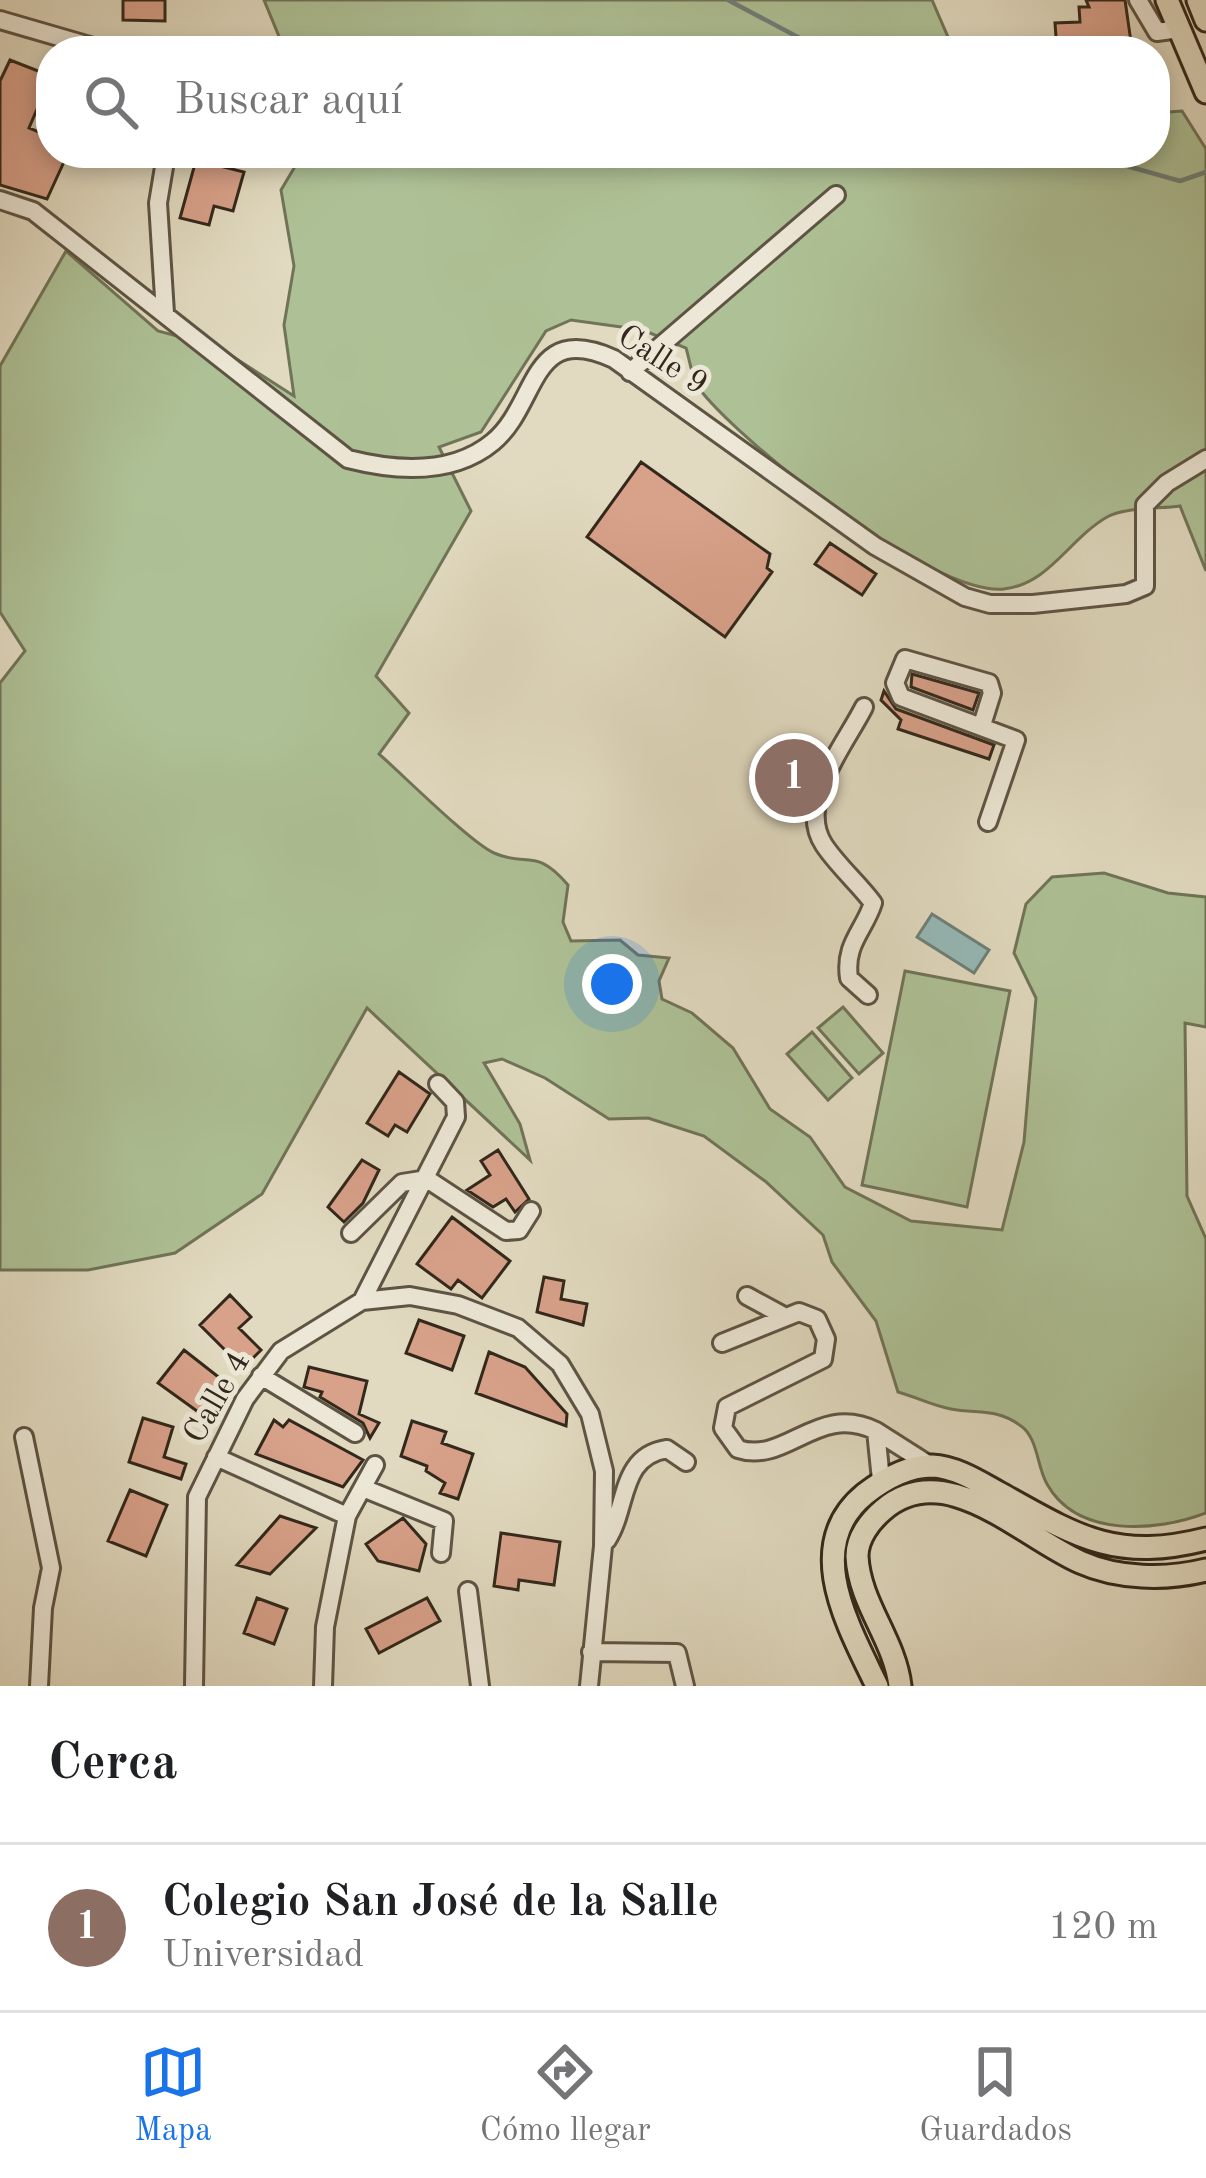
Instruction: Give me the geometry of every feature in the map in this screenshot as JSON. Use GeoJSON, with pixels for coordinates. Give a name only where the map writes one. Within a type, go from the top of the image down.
{"type":"FeatureCollection","features":[{"type":"Feature","properties":{"kind":"main road"},"geometry":{"type":"LineString","coordinates":[[1167,0],[1206,92]]}},
{"type":"Feature","properties":{"kind":"main road"},"geometry":{"type":"LineString","coordinates":[[1198,0],[1206,20]]}},
{"type":"Feature","properties":{"kind":"main road"},"geometry":{"type":"LineString","coordinates":[[877,1686],[832,1573],[832,1550],[856,1502],[881,1480],[931,1466],[964,1474],[1082,1539],[1116,1548],[1143,1550],[1206,1539]]}},
{"type":"Feature","properties":{"kind":"main road"},"geometry":{"type":"LineString","coordinates":[[900,1686],[862,1585],[856,1551],[868,1524],[901,1496],[920,1489],[942,1491],[1079,1562],[1114,1573],[1206,1570]]}},
{"type":"Feature","properties":{"kind":"street"},"geometry":{"type":"LineString","coordinates":[[1138,0],[1145,20],[1157,32],[1179,29]]}},
{"type":"Feature","properties":{"kind":"street"},"geometry":{"type":"LineString","coordinates":[[0,20],[55,36]]}},
{"type":"Feature","properties":{"kind":"street"},"geometry":{"type":"LineString","coordinates":[[164,168],[158,203],[165,314]]}},
{"type":"Feature","properties":{"kind":"street"},"geometry":{"type":"LineString","coordinates":[[630,372],[836,195]]}},
{"type":"Feature","properties":{"kind":"street","name":"Calle 9"},"geometry":{"type":"LineString","coordinates":[[0,200],[33,212],[348,459],[389,470],[459,460],[491,444],[544,361],[557,352],[586,349],[630,372],[874,546],[942,586],[990,604],[1078,600],[1145,586],[1145,505],[1166,483],[1206,458]]}},
{"type":"Feature","properties":{"kind":"street"},"geometry":{"type":"LineString","coordinates":[[982,725],[992,693],[988,682],[905,659],[895,683],[901,697],[1016,740],[988,822]]}},
{"type":"Feature","properties":{"kind":"street"},"geometry":{"type":"LineString","coordinates":[[864,707],[815,802],[814,820],[821,842],[873,903],[854,934],[846,962],[849,978],[868,995]]}},
{"type":"Feature","properties":{"kind":"street"},"geometry":{"type":"LineString","coordinates":[[362,1301],[379,1259],[428,1178],[457,1108],[438,1084]]}},
{"type":"Feature","properties":{"kind":"street"},"geometry":{"type":"LineString","coordinates":[[351,1233],[402,1184],[428,1178],[506,1231],[519,1230],[531,1211]]}},
{"type":"Feature","properties":{"kind":"street","name":"Calle 4"},"geometry":{"type":"LineString","coordinates":[[194,1686],[197,1497],[216,1457],[261,1376],[281,1351],[362,1301],[410,1296],[458,1305],[518,1328],[560,1364],[590,1414],[604,1471],[603,1546],[589,1686]]}},
{"type":"Feature","properties":{"kind":"street"},"geometry":{"type":"LineString","coordinates":[[747,1297],[782,1315]]}},
{"type":"Feature","properties":{"kind":"street"},"geometry":{"type":"LineString","coordinates":[[722,1343],[782,1315],[800,1312],[817,1318],[826,1340],[823,1359],[727,1406],[722,1428],[728,1441],[758,1453],[833,1421],[847,1420],[876,1431],[931,1466]]}},
{"type":"Feature","properties":{"kind":"street"},"geometry":{"type":"LineString","coordinates":[[261,1376],[355,1433]]}},
{"type":"Feature","properties":{"kind":"street"},"geometry":{"type":"LineString","coordinates":[[876,1431],[881,1480]]}},
{"type":"Feature","properties":{"kind":"street"},"geometry":{"type":"LineString","coordinates":[[23,1437],[44,1517],[50,1568],[39,1686]]}},
{"type":"Feature","properties":{"kind":"street"},"geometry":{"type":"LineString","coordinates":[[603,1546],[614,1530],[628,1478],[640,1460],[667,1449],[686,1462]]}},
{"type":"Feature","properties":{"kind":"street"},"geometry":{"type":"LineString","coordinates":[[216,1457],[347,1516]]}},
{"type":"Feature","properties":{"kind":"street"},"geometry":{"type":"LineString","coordinates":[[323,1686],[325,1627],[347,1516],[376,1465]]}},
{"type":"Feature","properties":{"kind":"street"},"geometry":{"type":"LineString","coordinates":[[363,1488],[444,1521],[441,1553]]}},
{"type":"Feature","properties":{"kind":"street"},"geometry":{"type":"LineString","coordinates":[[468,1591],[479,1686]]}},
{"type":"Feature","properties":{"kind":"street"},"geometry":{"type":"LineString","coordinates":[[591,1652],[677,1653],[685,1686]]}},
{"type":"Feature","properties":{"kind":"green space"},"geometry":{"type":"Polygon","coordinates":[[[264,0],[932,0],[948,36],[279,36],[264,0]]]}},
{"type":"Feature","properties":{"kind":"green space"},"geometry":{"type":"Polygon","coordinates":[[[1182,111],[1206,149],[1206,571],[1180,506],[1107,517],[1046,570],[1020,585],[1004,589],[972,585],[889,544],[757,447],[701,391],[686,348],[643,330],[571,320],[546,331],[481,432],[439,447],[471,511],[376,676],[409,713],[379,754],[483,847],[505,857],[539,862],[557,873],[568,885],[563,922],[571,941],[620,940],[638,955],[669,958],[659,981],[662,999],[692,1013],[733,1048],[770,1109],[810,1137],[845,1187],[911,1221],[1002,1230],[1024,1142],[1036,998],[1014,953],[1026,904],[1052,877],[1104,873],[1168,893],[1206,897],[1206,1027],[1185,1023],[1187,1196],[1206,1239],[1206,1513],[1142,1526],[1119,1526],[1078,1514],[1060,1502],[1047,1484],[1031,1438],[1021,1426],[996,1414],[945,1408],[898,1392],[876,1321],[832,1262],[823,1235],[765,1181],[704,1136],[648,1118],[609,1119],[545,1078],[502,1059],[484,1063],[520,1124],[530,1160],[367,1008],[262,1194],[175,1253],[88,1270],[0,1270],[0,683],[25,651],[0,612],[0,366],[66,251],[158,331],[218,347],[294,396],[284,325],[294,266],[281,190],[294,168],[1170,168],[1170,112],[1182,111]]]}},
{"type":"Feature","properties":{"kind":"green space"},"geometry":{"type":"Polygon","coordinates":[[[905,971],[1010,991],[967,1207],[862,1185],[905,971]]]}},
{"type":"Feature","properties":{"kind":"green space"},"geometry":{"type":"Polygon","coordinates":[[[843,1007],[883,1053],[859,1074],[818,1028],[843,1007]]]}},
{"type":"Feature","properties":{"kind":"green space"},"geometry":{"type":"Polygon","coordinates":[[[812,1032],[852,1078],[828,1100],[787,1054],[812,1032]]]}},
{"type":"Feature","properties":{"kind":"water"},"geometry":{"type":"Polygon","coordinates":[[[932,914],[989,950],[974,973],[917,937],[932,914]]]}},
{"type":"Feature","properties":{"kind":"building"},"geometry":{"type":"Polygon","coordinates":[[[123,0],[165,0],[165,21],[123,20],[123,0]]]}},
{"type":"Feature","properties":{"kind":"building"},"geometry":{"type":"Polygon","coordinates":[[[1086,0],[1125,0],[1130,36],[1056,36],[1055,23],[1080,22],[1079,7],[1089,7],[1086,0]]]}},
{"type":"Feature","properties":{"kind":"building"},"geometry":{"type":"Polygon","coordinates":[[[10,60],[36,70],[36,112],[29,128],[36,131],[36,168],[61,168],[47,199],[0,185],[0,81],[10,60]]]}},
{"type":"Feature","properties":{"kind":"building"},"geometry":{"type":"Polygon","coordinates":[[[194,168],[244,172],[233,211],[214,206],[209,225],[180,218],[194,168]]]}},
{"type":"Feature","properties":{"kind":"building"},"geometry":{"type":"Polygon","coordinates":[[[641,462],[770,554],[767,568],[772,572],[725,637],[587,537],[641,462]]]}},
{"type":"Feature","properties":{"kind":"building"},"geometry":{"type":"Polygon","coordinates":[[[830,543],[876,574],[862,595],[815,564],[830,543]]]}},
{"type":"Feature","properties":{"kind":"building"},"geometry":{"type":"Polygon","coordinates":[[[912,674],[979,693],[973,710],[911,687],[912,674]]]}},
{"type":"Feature","properties":{"kind":"building"},"geometry":{"type":"Polygon","coordinates":[[[884,691],[896,709],[994,745],[989,759],[898,729],[901,720],[881,700],[884,691]]]}},
{"type":"Feature","properties":{"kind":"building"},"geometry":{"type":"Polygon","coordinates":[[[399,1072],[430,1094],[407,1132],[395,1125],[388,1136],[367,1123],[399,1072]]]}},
{"type":"Feature","properties":{"kind":"building"},"geometry":{"type":"Polygon","coordinates":[[[498,1150],[529,1199],[515,1212],[506,1199],[493,1207],[467,1190],[490,1175],[481,1161],[498,1150]]]}},
{"type":"Feature","properties":{"kind":"building"},"geometry":{"type":"Polygon","coordinates":[[[362,1160],[379,1170],[363,1203],[344,1222],[328,1207],[362,1160]]]}},
{"type":"Feature","properties":{"kind":"building"},"geometry":{"type":"Polygon","coordinates":[[[452,1217],[510,1261],[482,1298],[458,1280],[451,1289],[417,1264],[452,1217]]]}},
{"type":"Feature","properties":{"kind":"building"},"geometry":{"type":"Polygon","coordinates":[[[544,1277],[564,1281],[561,1299],[587,1304],[583,1325],[537,1312],[544,1277]]]}},
{"type":"Feature","properties":{"kind":"building"},"geometry":{"type":"Polygon","coordinates":[[[230,1295],[251,1317],[239,1328],[261,1350],[243,1368],[200,1325],[230,1295]]]}},
{"type":"Feature","properties":{"kind":"building"},"geometry":{"type":"Polygon","coordinates":[[[419,1320],[464,1336],[452,1370],[406,1353],[419,1320]]]}},
{"type":"Feature","properties":{"kind":"building"},"geometry":{"type":"Polygon","coordinates":[[[184,1350],[235,1390],[208,1419],[158,1383],[184,1350]]]}},
{"type":"Feature","properties":{"kind":"building"},"geometry":{"type":"Polygon","coordinates":[[[489,1352],[525,1367],[567,1414],[566,1426],[476,1393],[489,1352]]]}},
{"type":"Feature","properties":{"kind":"building"},"geometry":{"type":"Polygon","coordinates":[[[309,1367],[367,1381],[359,1414],[379,1423],[370,1438],[363,1423],[320,1397],[322,1392],[304,1387],[309,1367]]]}},
{"type":"Feature","properties":{"kind":"building"},"geometry":{"type":"Polygon","coordinates":[[[143,1418],[173,1427],[164,1457],[186,1464],[181,1479],[129,1462],[143,1418]]]}},
{"type":"Feature","properties":{"kind":"building"},"geometry":{"type":"Polygon","coordinates":[[[274,1420],[283,1427],[289,1420],[363,1460],[343,1487],[256,1454],[274,1420]]]}},
{"type":"Feature","properties":{"kind":"building"},"geometry":{"type":"Polygon","coordinates":[[[412,1421],[446,1432],[442,1443],[473,1454],[458,1499],[440,1493],[445,1483],[426,1471],[427,1466],[401,1456],[412,1421]]]}},
{"type":"Feature","properties":{"kind":"building"},"geometry":{"type":"Polygon","coordinates":[[[130,1490],[167,1505],[146,1556],[108,1541],[130,1490]]]}},
{"type":"Feature","properties":{"kind":"building"},"geometry":{"type":"Polygon","coordinates":[[[280,1516],[316,1528],[270,1574],[237,1565],[280,1516]]]}},
{"type":"Feature","properties":{"kind":"building"},"geometry":{"type":"Polygon","coordinates":[[[403,1518],[426,1544],[419,1571],[378,1561],[366,1544],[403,1518]]]}},
{"type":"Feature","properties":{"kind":"building"},"geometry":{"type":"Polygon","coordinates":[[[501,1533],[560,1542],[554,1585],[519,1580],[518,1590],[494,1586],[501,1533]]]}},
{"type":"Feature","properties":{"kind":"building"},"geometry":{"type":"Polygon","coordinates":[[[257,1598],[287,1609],[274,1644],[244,1633],[257,1598]]]}},
{"type":"Feature","properties":{"kind":"building"},"geometry":{"type":"Polygon","coordinates":[[[427,1598],[440,1621],[379,1653],[366,1629],[427,1598]]]}},
{"type":"Feature","properties":{"kind":"waterway"},"geometry":{"type":"LineString","coordinates":[[728,0],[796,36]]}},
{"type":"Feature","properties":{"kind":"waterway"},"geometry":{"type":"LineString","coordinates":[[1134,168],[1180,181],[1206,172]]}},
{"type":"Feature","properties":{"kind":"place","name":"Colegio San José de la Salle"},"geometry":{"type":"Point","coordinates":[794,778]}}]}
